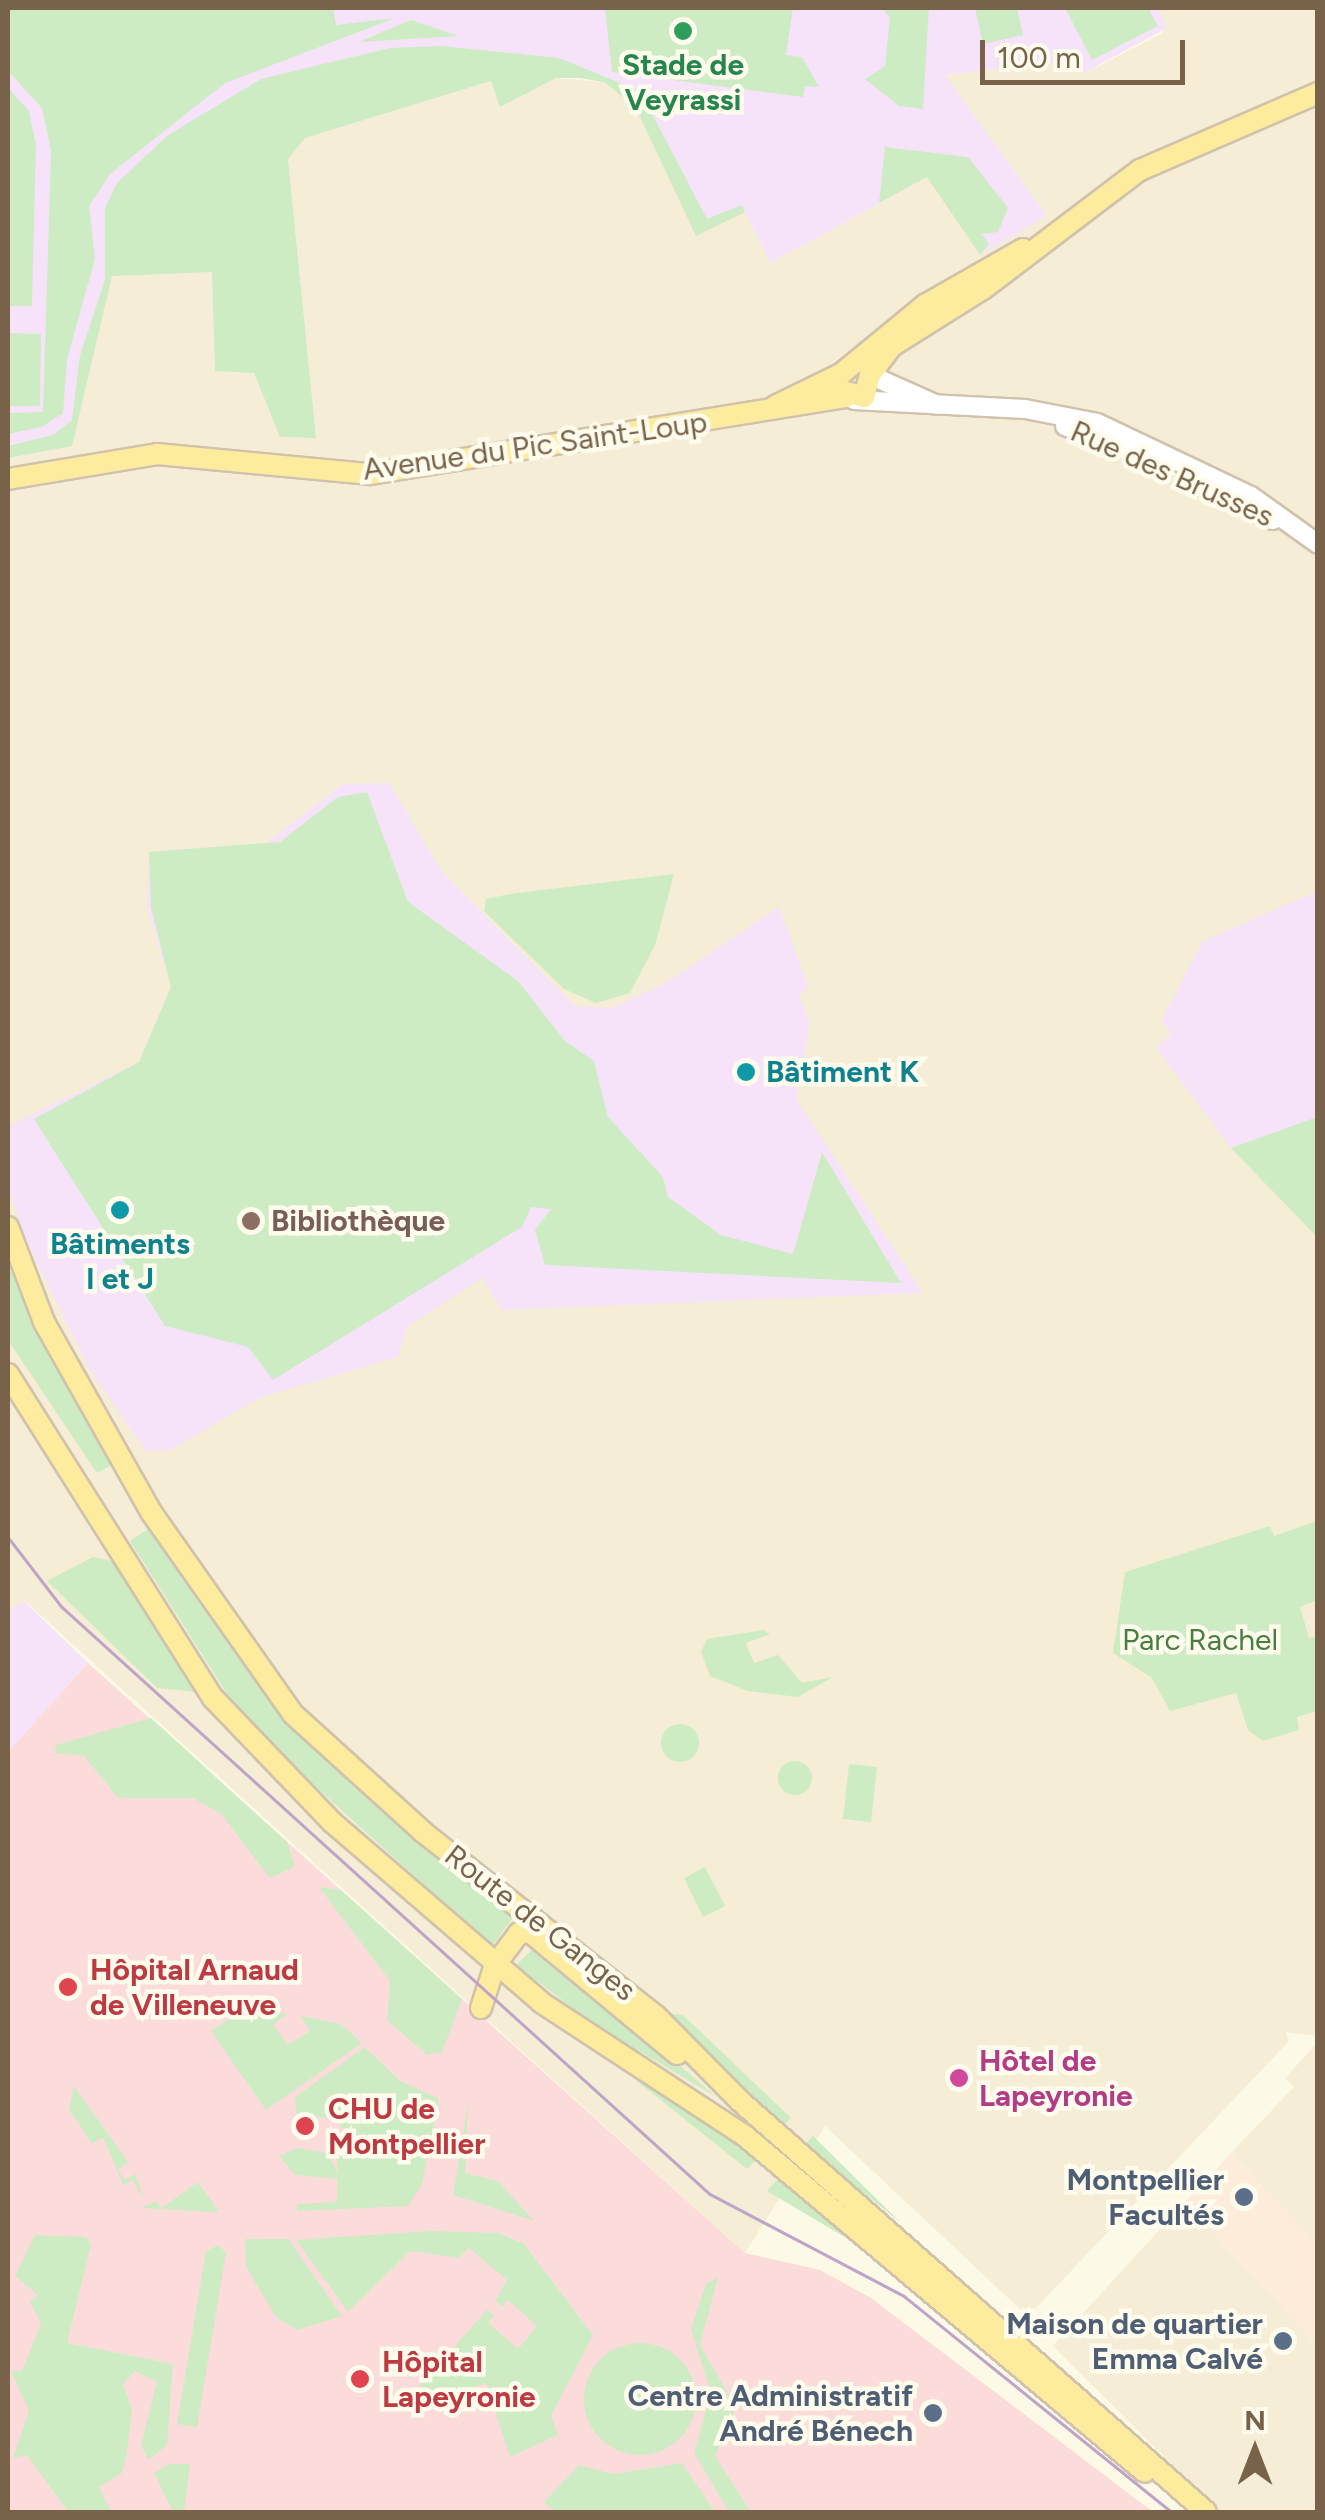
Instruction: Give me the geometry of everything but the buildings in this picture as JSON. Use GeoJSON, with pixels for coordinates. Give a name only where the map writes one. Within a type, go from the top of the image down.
{"type":"FeatureCollection","features":[{"type":"Feature","properties":{"kind":"main road","name":"Avenue du Pic Saint-Loup"},"geometry":{"type":"LineString","coordinates":[[8,479],[158,454],[370,474],[868,394],[870,375],[892,346],[983,290],[1034,244],[1140,170],[1318,94]]}},
{"type":"Feature","properties":{"kind":"main road","name":"Avenue du Pic Saint-Loup"},"geometry":{"type":"LineString","coordinates":[[765,412],[845,371],[952,286],[1034,244]]}},
{"type":"Feature","properties":{"kind":"main road"},"geometry":{"type":"LineString","coordinates":[[850,398],[845,371],[870,375]]}},
{"type":"Feature","properties":{"kind":"main road","name":"Route de Ganges"},"geometry":{"type":"LineString","coordinates":[[8,1227],[44,1322],[150,1512],[292,1714],[424,1832],[656,2016],[740,2101],[1206,2512]]}},
{"type":"Feature","properties":{"kind":"main road","name":"Route de Ganges"},"geometry":{"type":"LineString","coordinates":[[8,1374],[213,1698],[333,1823],[542,2002],[744,2136],[1012,2354],[1188,2512]]}},
{"type":"Feature","properties":{"kind":"main road"},"geometry":{"type":"LineString","coordinates":[[480,2008],[495,1965],[520,1933],[530,1932],[740,2101]]}},
{"type":"Feature","properties":{"kind":"street","name":"Rue des Brusses"},"geometry":{"type":"LineString","coordinates":[[870,375],[937,405]]}},
{"type":"Feature","properties":{"kind":"street","name":"Rue des Brusses"},"geometry":{"type":"LineString","coordinates":[[850,398],[1097,423],[1251,496],[1318,544]]}},
{"type":"Feature","properties":{"kind":"shaded area"},"geometry":{"type":"Polygon","coordinates":[[[8,8],[1158,8],[1167,28],[1084,73],[1071,60],[945,75],[1047,216],[980,255],[927,177],[771,263],[745,212],[696,236],[636,108],[604,82],[556,78],[500,107],[491,81],[305,138],[288,159],[316,438],[280,437],[254,373],[215,371],[212,272],[112,276],[72,446],[8,458],[8,8]]]}},
{"type":"Feature","properties":{"kind":"shaded area"},"geometry":{"type":"Polygon","coordinates":[[[1158,8],[1317,8],[1317,2036],[1285,2032],[1289,2041],[1035,2309],[1020,2309],[825,2126],[745,2253],[25,1601],[8,1611],[8,458],[72,446],[112,276],[213,271],[215,370],[254,373],[280,437],[316,438],[288,159],[305,138],[492,81],[500,107],[556,78],[604,82],[636,108],[655,139],[696,236],[745,212],[771,263],[927,177],[1047,216],[944,75],[1072,60],[1085,73],[1163,33],[1158,8]]]}},
{"type":"Feature","properties":{"kind":"shaded area"},"geometry":{"type":"Polygon","coordinates":[[[389,783],[442,872],[575,1006],[612,1008],[664,984],[779,907],[809,988],[799,993],[810,1024],[796,1099],[923,1293],[502,1310],[482,1278],[407,1327],[398,1357],[259,1398],[169,1451],[145,1450],[89,1369],[27,1242],[8,1188],[8,1126],[139,1062],[171,986],[147,908],[149,852],[266,843],[343,784],[389,783]]]}},
{"type":"Feature","properties":{"kind":"shaded area"},"geometry":{"type":"Polygon","coordinates":[[[1317,891],[1317,1117],[1231,1148],[1156,1048],[1172,1034],[1161,1021],[1202,942],[1317,891]]]}},
{"type":"Feature","properties":{"kind":"shaded area"},"geometry":{"type":"Polygon","coordinates":[[[24,1601],[88,1663],[8,1752],[8,1611],[24,1601]]]}},
{"type":"Feature","properties":{"kind":"shaded area","name":"CHU de Montpellier"},"geometry":{"type":"Polygon","coordinates":[[[88,1663],[745,2253],[820,2270],[871,2298],[1153,2512],[8,2512],[8,1752],[88,1663]]]}},
{"type":"Feature","properties":{"kind":"shaded area"},"geometry":{"type":"Polygon","coordinates":[[[1317,2043],[1317,2244],[1231,2153],[1294,2087],[1285,2078],[1317,2043]]]}},
{"type":"Feature","properties":{"kind":"shaded area"},"geometry":{"type":"Polygon","coordinates":[[[1231,2153],[1317,2244],[1317,2346],[1185,2202],[1231,2153]]]}},
{"type":"Feature","properties":{"kind":"shaded area"},"geometry":{"type":"Polygon","coordinates":[[[1185,2202],[1317,2346],[1317,2512],[1219,2512],[1053,2346],[1185,2202]]]}},
{"type":"Feature","properties":{"kind":"green space"},"geometry":{"type":"Polygon","coordinates":[[[8,8],[333,8],[336,25],[395,18],[225,83],[110,174],[89,206],[95,259],[67,359],[63,413],[42,427],[8,434],[8,413],[43,412],[51,151],[42,108],[8,71],[8,8]]]}},
{"type":"Feature","properties":{"kind":"green space"},"geometry":{"type":"Polygon","coordinates":[[[605,8],[793,8],[786,55],[802,57],[819,87],[805,86],[803,97],[612,72],[605,8]]]}},
{"type":"Feature","properties":{"kind":"green space"},"geometry":{"type":"Polygon","coordinates":[[[882,8],[929,8],[923,109],[899,106],[865,79],[885,66],[890,18],[882,8]]]}},
{"type":"Feature","properties":{"kind":"green space"},"geometry":{"type":"Polygon","coordinates":[[[975,8],[1017,8],[1023,35],[983,44],[975,8]]]}},
{"type":"Feature","properties":{"kind":"green space"},"geometry":{"type":"Polygon","coordinates":[[[1065,8],[1148,8],[1158,26],[1092,60],[1065,8]]]}},
{"type":"Feature","properties":{"kind":"green space"},"geometry":{"type":"Polygon","coordinates":[[[411,20],[459,36],[359,42],[411,20]]]}},
{"type":"Feature","properties":{"kind":"green space"},"geometry":{"type":"Polygon","coordinates":[[[441,46],[559,58],[659,99],[651,112],[707,219],[742,205],[745,212],[696,236],[636,108],[604,82],[556,78],[500,107],[491,81],[305,138],[288,159],[316,438],[280,437],[254,373],[215,371],[212,272],[112,276],[72,446],[8,458],[8,446],[53,435],[72,420],[80,355],[105,280],[105,208],[117,183],[168,135],[261,79],[390,48],[441,46]]]}},
{"type":"Feature","properties":{"kind":"green space"},"geometry":{"type":"Polygon","coordinates":[[[8,88],[29,111],[36,145],[32,306],[8,306],[8,88]]]}},
{"type":"Feature","properties":{"kind":"green space"},"geometry":{"type":"Polygon","coordinates":[[[885,147],[968,157],[1008,208],[998,232],[982,234],[989,244],[980,255],[927,177],[879,203],[885,147]]]}},
{"type":"Feature","properties":{"kind":"green space"},"geometry":{"type":"Polygon","coordinates":[[[8,333],[41,334],[40,406],[8,406],[8,333]]]}},
{"type":"Feature","properties":{"kind":"green space"},"geometry":{"type":"Polygon","coordinates":[[[367,792],[408,902],[518,981],[565,1041],[594,1061],[608,1117],[663,1177],[668,1197],[721,1235],[793,1254],[822,1152],[901,1283],[545,1265],[535,1230],[551,1209],[531,1207],[522,1227],[273,1380],[248,1347],[165,1326],[34,1119],[139,1062],[171,987],[151,908],[149,852],[280,842],[338,797],[367,792]]]}},
{"type":"Feature","properties":{"kind":"green space"},"geometry":{"type":"Polygon","coordinates":[[[674,874],[655,945],[630,993],[596,1003],[564,989],[484,911],[486,899],[510,894],[674,874]]]}},
{"type":"Feature","properties":{"kind":"green space"},"geometry":{"type":"Polygon","coordinates":[[[1318,1117],[1317,1237],[1231,1148],[1318,1117]]]}},
{"type":"Feature","properties":{"kind":"green space"},"geometry":{"type":"Polygon","coordinates":[[[8,1248],[30,1315],[119,1461],[97,1473],[8,1340],[8,1248]]]}},
{"type":"Feature","properties":{"kind":"green space","name":"Parc Rachel"},"geometry":{"type":"Polygon","coordinates":[[[1317,1521],[1317,1600],[1300,1607],[1309,1638],[1317,1636],[1317,1711],[1297,1717],[1299,1730],[1263,1741],[1248,1730],[1236,1693],[1170,1711],[1152,1678],[1113,1653],[1125,1572],[1270,1526],[1274,1536],[1317,1521]]]}},
{"type":"Feature","properties":{"kind":"green space"},"geometry":{"type":"Polygon","coordinates":[[[151,1527],[284,1715],[517,1912],[492,1946],[267,1743],[231,1700],[130,1541],[151,1527]]]}},
{"type":"Feature","properties":{"kind":"green space"},"geometry":{"type":"Polygon","coordinates":[[[93,1557],[112,1561],[196,1692],[157,1688],[47,1581],[93,1557]]]}},
{"type":"Feature","properties":{"kind":"green space"},"geometry":{"type":"Polygon","coordinates":[[[763,1630],[770,1634],[746,1643],[754,1663],[778,1655],[802,1683],[833,1677],[798,1697],[748,1691],[710,1676],[701,1652],[707,1639],[763,1630]]]}},
{"type":"Feature","properties":{"kind":"green space"},"geometry":{"type":"Polygon","coordinates":[[[151,1718],[287,1842],[295,1866],[270,1878],[221,1814],[193,1798],[118,1798],[84,1756],[55,1753],[56,1745],[151,1718]]]}},
{"type":"Feature","properties":{"kind":"green space"},"geometry":{"type":"Polygon","coordinates":[[[680,1724],[693,1730],[699,1743],[693,1756],[680,1762],[667,1756],[661,1743],[667,1730],[680,1724]]]}},
{"type":"Feature","properties":{"kind":"green space"},"geometry":{"type":"Polygon","coordinates":[[[795,1761],[807,1766],[812,1778],[807,1790],[795,1795],[783,1790],[778,1778],[783,1766],[795,1761]]]}},
{"type":"Feature","properties":{"kind":"green space"},"geometry":{"type":"Polygon","coordinates":[[[849,1764],[877,1767],[871,1822],[843,1819],[849,1764]]]}},
{"type":"Feature","properties":{"kind":"green space"},"geometry":{"type":"Polygon","coordinates":[[[705,1867],[725,1906],[703,1917],[684,1878],[705,1867]]]}},
{"type":"Feature","properties":{"kind":"green space"},"geometry":{"type":"Polygon","coordinates":[[[319,1887],[341,1890],[462,1999],[442,2052],[427,2055],[387,2020],[390,1981],[319,1887]]]}},
{"type":"Feature","properties":{"kind":"green space"},"geometry":{"type":"Polygon","coordinates":[[[536,1946],[716,2097],[591,2022],[516,1965],[536,1946]]]}},
{"type":"Feature","properties":{"kind":"green space"},"geometry":{"type":"Polygon","coordinates":[[[246,2008],[287,2014],[273,2025],[288,2045],[310,2031],[300,2016],[341,2024],[362,2043],[266,2110],[211,2031],[246,2008]]]}},
{"type":"Feature","properties":{"kind":"green space"},"geometry":{"type":"Polygon","coordinates":[[[663,2013],[683,2015],[791,2118],[781,2128],[663,2013]]]}},
{"type":"Feature","properties":{"kind":"green space"},"geometry":{"type":"Polygon","coordinates":[[[365,2047],[400,2081],[439,2099],[422,2184],[408,2206],[297,2211],[297,2204],[337,2202],[337,2158],[361,2141],[331,2119],[296,2113],[295,2097],[365,2047]]]}},
{"type":"Feature","properties":{"kind":"green space"},"geometry":{"type":"Polygon","coordinates":[[[612,2061],[658,2084],[758,2158],[747,2169],[612,2061]]]}},
{"type":"Feature","properties":{"kind":"green space"},"geometry":{"type":"Polygon","coordinates":[[[74,2086],[128,2162],[118,2170],[125,2180],[135,2174],[145,2200],[132,2180],[123,2185],[103,2137],[92,2144],[69,2109],[74,2086]]]}},
{"type":"Feature","properties":{"kind":"green space"},"geometry":{"type":"Polygon","coordinates":[[[468,2102],[465,2173],[498,2181],[534,2221],[453,2195],[468,2102]]]}},
{"type":"Feature","properties":{"kind":"green space"},"geometry":{"type":"Polygon","coordinates":[[[813,2136],[901,2223],[804,2145],[813,2136]]]}},
{"type":"Feature","properties":{"kind":"green space"},"geometry":{"type":"Polygon","coordinates":[[[297,2148],[328,2153],[340,2179],[295,2175],[279,2156],[297,2148]]]}},
{"type":"Feature","properties":{"kind":"green space"},"geometry":{"type":"Polygon","coordinates":[[[779,2178],[863,2248],[767,2191],[779,2178]]]}},
{"type":"Feature","properties":{"kind":"green space"},"geometry":{"type":"Polygon","coordinates":[[[198,2182],[219,2212],[141,2208],[156,2201],[161,2208],[198,2182]]]}},
{"type":"Feature","properties":{"kind":"green space"},"geometry":{"type":"Polygon","coordinates":[[[431,2231],[498,2233],[524,2244],[593,2335],[551,2416],[558,2435],[510,2457],[486,2383],[411,2410],[407,2400],[487,2310],[494,2316],[488,2323],[518,2349],[537,2326],[508,2300],[502,2307],[495,2301],[507,2280],[469,2248],[459,2258],[410,2251],[348,2312],[296,2240],[431,2231]]]}},
{"type":"Feature","properties":{"kind":"green space"},"geometry":{"type":"Polygon","coordinates":[[[35,2235],[86,2237],[91,2245],[67,2343],[173,2364],[167,2445],[148,2460],[141,2445],[157,2382],[135,2371],[123,2384],[132,2410],[126,2458],[122,2473],[99,2487],[111,2512],[68,2512],[27,2455],[13,2458],[29,2411],[11,2371],[22,2371],[41,2324],[30,2302],[38,2295],[15,2276],[35,2235]]]}},
{"type":"Feature","properties":{"kind":"green space"},"geometry":{"type":"Polygon","coordinates":[[[245,2239],[288,2239],[342,2316],[297,2330],[276,2317],[246,2267],[245,2239]]]}},
{"type":"Feature","properties":{"kind":"green space"},"geometry":{"type":"Polygon","coordinates":[[[219,2245],[226,2253],[197,2427],[177,2424],[206,2251],[219,2245]]]}},
{"type":"Feature","properties":{"kind":"green space"},"geometry":{"type":"Polygon","coordinates":[[[718,2277],[700,2345],[736,2407],[715,2456],[751,2512],[729,2512],[694,2453],[711,2393],[691,2329],[706,2284],[718,2277]]]}},
{"type":"Feature","properties":{"kind":"green space"},"geometry":{"type":"Polygon","coordinates":[[[640,2343],[661,2347],[680,2359],[692,2378],[696,2399],[692,2420],[680,2439],[661,2451],[640,2455],[619,2451],[600,2439],[588,2420],[584,2399],[588,2378],[600,2359],[619,2347],[640,2343]]]}},
{"type":"Feature","properties":{"kind":"green space"},"geometry":{"type":"Polygon","coordinates":[[[682,2463],[715,2512],[555,2512],[544,2502],[579,2465],[613,2474],[682,2463]]]}},
{"type":"Feature","properties":{"kind":"green space"},"geometry":{"type":"Polygon","coordinates":[[[169,2464],[190,2464],[184,2512],[173,2512],[154,2473],[169,2464]]]}},
{"type":"Feature","properties":{"kind":"tram line"},"geometry":{"type":"LineString","coordinates":[[8,1537],[62,1607],[710,2194],[904,2296],[1172,2512]]}},
{"type":"Feature","properties":{"kind":"place","name":"Stade de Veyrassi"},"geometry":{"type":"Point","coordinates":[683,31]}},
{"type":"Feature","properties":{"kind":"place","name":"Bâtiment K"},"geometry":{"type":"Point","coordinates":[746,1072]}},
{"type":"Feature","properties":{"kind":"place","name":"Bâtiments I et J"},"geometry":{"type":"Point","coordinates":[120,1210]}},
{"type":"Feature","properties":{"kind":"place","name":"Bibliothèque"},"geometry":{"type":"Point","coordinates":[251,1221]}},
{"type":"Feature","properties":{"kind":"place","name":"Hôpital Arnaud de Villeneuve"},"geometry":{"type":"Point","coordinates":[68,1987]}},
{"type":"Feature","properties":{"kind":"place","name":"Hôtel de Lapeyronie"},"geometry":{"type":"Point","coordinates":[959,2078]}},
{"type":"Feature","properties":{"kind":"place","name":"CHU de Montpellier"},"geometry":{"type":"Point","coordinates":[305,2126]}},
{"type":"Feature","properties":{"kind":"place","name":"Montpellier Facultés"},"geometry":{"type":"Point","coordinates":[1244,2197]}},
{"type":"Feature","properties":{"kind":"place","name":"Maison de quartier Emma Calvé"},"geometry":{"type":"Point","coordinates":[1283,2341]}},
{"type":"Feature","properties":{"kind":"place","name":"Hôpital Lapeyronie"},"geometry":{"type":"Point","coordinates":[360,2379]}},
{"type":"Feature","properties":{"kind":"place","name":"Centre Administratif André Bénech"},"geometry":{"type":"Point","coordinates":[933,2413]}}]}
